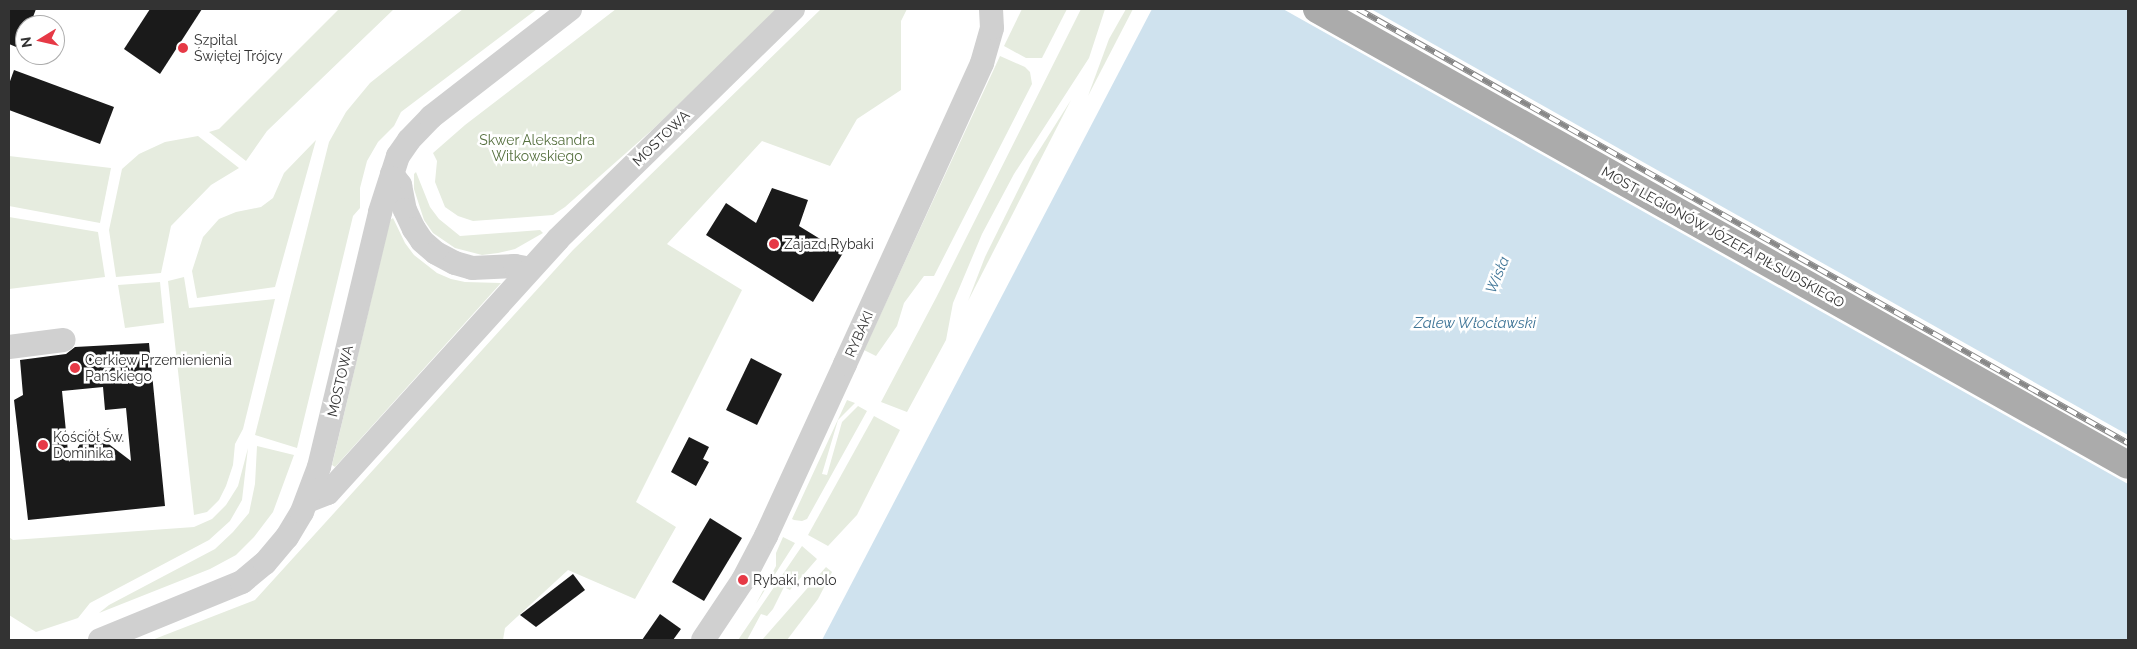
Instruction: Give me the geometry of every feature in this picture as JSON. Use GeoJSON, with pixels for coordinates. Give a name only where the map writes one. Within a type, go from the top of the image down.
{"type":"FeatureCollection","features":[{"type":"Feature","properties":{"kind":"main road","name":"MOST LEGIONÓW JÓZEFA PIŁSUDSKIEGO"},"geometry":{"type":"LineString","coordinates":[[1317,9],[2128,465]]}},
{"type":"Feature","properties":{"kind":"street","name":"MOSTOWA"},"geometry":{"type":"LineString","coordinates":[[100,640],[242,582],[265,563],[287,537],[307,501],[320,467],[378,222],[398,156],[409,140],[431,117],[570,9]]}},
{"type":"Feature","properties":{"kind":"street","name":"MOSTOWA"},"geometry":{"type":"LineString","coordinates":[[307,501],[328,492],[530,269],[793,9]]}},
{"type":"Feature","properties":{"kind":"street","name":"RYBAKI"},"geometry":{"type":"LineString","coordinates":[[703,640],[743,580],[792,480],[976,77],[988,48],[996,12]]}},
{"type":"Feature","properties":{"kind":"street"},"geometry":{"type":"LineString","coordinates":[[392,174],[400,185],[405,210],[414,229],[422,241],[436,253],[455,263],[472,268],[515,266],[530,269]]}},
{"type":"Feature","properties":{"kind":"street"},"geometry":{"type":"LineString","coordinates":[[9,347],[64,340]]}},
{"type":"Feature","properties":{"kind":"green space"},"geometry":{"type":"Polygon","coordinates":[[[339,9],[394,9],[267,131],[246,161],[209,132],[219,129],[339,9]]]}},
{"type":"Feature","properties":{"kind":"green space"},"geometry":{"type":"Polygon","coordinates":[[[463,9],[537,9],[401,112],[394,126],[378,142],[367,161],[360,188],[360,208],[353,216],[297,448],[255,435],[329,142],[346,112],[370,83],[463,9]]]}},
{"type":"Feature","properties":{"kind":"green space","name":"Skwer Aleksandra Witkowskiego"},"geometry":{"type":"Polygon","coordinates":[[[616,9],[778,9],[652,130],[565,207],[553,215],[473,221],[458,216],[445,207],[435,182],[437,161],[433,153],[465,125],[616,9]]]}},
{"type":"Feature","properties":{"kind":"green space"},"geometry":{"type":"Polygon","coordinates":[[[821,9],[907,9],[901,21],[901,90],[857,119],[830,166],[762,141],[667,244],[742,290],[636,502],[676,527],[635,599],[568,570],[505,628],[503,640],[152,640],[255,600],[573,250],[821,9]]]}},
{"type":"Feature","properties":{"kind":"green space"},"geometry":{"type":"Polygon","coordinates":[[[1022,9],[1067,9],[1042,58],[1026,58],[1004,46],[1022,9]]]}},
{"type":"Feature","properties":{"kind":"green space"},"geometry":{"type":"Polygon","coordinates":[[[1081,9],[1105,9],[1089,58],[1014,174],[982,234],[953,303],[946,340],[907,412],[881,402],[937,296],[1081,9]]]}},
{"type":"Feature","properties":{"kind":"green space"},"geometry":{"type":"Polygon","coordinates":[[[1126,9],[1133,9],[1088,96],[1109,39],[1126,9]]]}},
{"type":"Feature","properties":{"kind":"green space"},"geometry":{"type":"Polygon","coordinates":[[[1000,56],[1025,67],[1030,72],[1032,84],[934,276],[924,276],[904,303],[897,326],[876,356],[864,350],[1000,56]]]}},
{"type":"Feature","properties":{"kind":"green space"},"geometry":{"type":"Polygon","coordinates":[[[1071,100],[968,301],[985,257],[1033,160],[1071,100]]]}},
{"type":"Feature","properties":{"kind":"green space"},"geometry":{"type":"Polygon","coordinates":[[[198,136],[239,168],[211,185],[171,226],[161,273],[116,277],[109,230],[122,169],[139,154],[165,142],[198,136]]]}},
{"type":"Feature","properties":{"kind":"green space"},"geometry":{"type":"Polygon","coordinates":[[[316,140],[275,287],[197,298],[192,271],[203,237],[219,219],[236,212],[261,207],[273,198],[284,173],[316,140]]]}},
{"type":"Feature","properties":{"kind":"green space"},"geometry":{"type":"Polygon","coordinates":[[[9,156],[111,168],[100,223],[9,206],[9,156]]]}},
{"type":"Feature","properties":{"kind":"green space"},"geometry":{"type":"Polygon","coordinates":[[[416,172],[430,207],[439,219],[460,236],[540,230],[543,233],[515,249],[498,253],[482,255],[455,248],[433,233],[424,220],[414,189],[414,174],[416,172]]]}},
{"type":"Feature","properties":{"kind":"green space"},"geometry":{"type":"Polygon","coordinates":[[[9,217],[98,232],[105,277],[9,289],[9,217]]]}},
{"type":"Feature","properties":{"kind":"green space"},"geometry":{"type":"Polygon","coordinates":[[[393,218],[405,243],[414,255],[437,273],[465,282],[501,283],[335,467],[332,465],[390,220],[393,218]]]}},
{"type":"Feature","properties":{"kind":"green space"},"geometry":{"type":"Polygon","coordinates":[[[184,277],[189,308],[275,299],[243,429],[235,444],[233,465],[226,486],[219,500],[207,512],[194,515],[168,281],[184,277]]]}},
{"type":"Feature","properties":{"kind":"green space"},"geometry":{"type":"Polygon","coordinates":[[[160,282],[164,323],[125,328],[118,285],[160,282]]]}},
{"type":"Feature","properties":{"kind":"green space"},"geometry":{"type":"Polygon","coordinates":[[[847,400],[855,403],[838,420],[822,474],[827,475],[842,422],[858,406],[867,411],[807,519],[802,521],[794,520],[792,519],[847,400]]]}},
{"type":"Feature","properties":{"kind":"green space"},"geometry":{"type":"Polygon","coordinates":[[[874,416],[900,430],[857,515],[828,546],[808,535],[874,416]]]}},
{"type":"Feature","properties":{"kind":"green space"},"geometry":{"type":"Polygon","coordinates":[[[257,446],[294,455],[273,512],[254,537],[236,555],[210,569],[99,613],[109,605],[215,549],[233,532],[249,513],[255,484],[257,446]]]}},
{"type":"Feature","properties":{"kind":"green space"},"geometry":{"type":"Polygon","coordinates":[[[248,448],[242,500],[230,521],[209,540],[90,603],[78,618],[36,632],[9,615],[9,537],[13,540],[194,527],[212,519],[226,505],[238,486],[248,448]]]}},
{"type":"Feature","properties":{"kind":"green space"},"geometry":{"type":"Polygon","coordinates":[[[783,537],[795,543],[756,604],[776,566],[776,553],[783,537]]]}},
{"type":"Feature","properties":{"kind":"green space"},"geometry":{"type":"Polygon","coordinates":[[[802,546],[817,559],[790,590],[784,587],[773,609],[767,616],[761,614],[747,640],[738,640],[802,546]]]}},
{"type":"Feature","properties":{"kind":"green space"},"geometry":{"type":"Polygon","coordinates":[[[826,567],[832,572],[818,599],[787,640],[762,640],[826,567]]]}},
{"type":"Feature","properties":{"kind":"water","name":"Zalew Włocławski"},"geometry":{"type":"Polygon","coordinates":[[[1152,9],[2128,9],[2128,640],[822,640],[1152,9]]]}},
{"type":"Feature","properties":{"kind":"pier"},"geometry":{"type":"Polygon","coordinates":[[[1283,9],[1371,9],[2128,435],[2128,484],[1283,9]]]}},
{"type":"Feature","properties":{"kind":"building"},"geometry":{"type":"Polygon","coordinates":[[[9,9],[36,9],[34,15],[15,15],[15,46],[9,44],[9,9]]]}},
{"type":"Feature","properties":{"kind":"building","name":"Szpital Świętej Trójcy"},"geometry":{"type":"Polygon","coordinates":[[[150,9],[202,9],[160,74],[124,49],[150,9]]]}},
{"type":"Feature","properties":{"kind":"building"},"geometry":{"type":"Polygon","coordinates":[[[14,70],[114,107],[100,144],[9,110],[9,84],[14,70]]]}},
{"type":"Feature","properties":{"kind":"building","name":"Zajazd Rybaki"},"geometry":{"type":"Polygon","coordinates":[[[772,188],[808,200],[799,226],[843,253],[813,302],[706,235],[726,203],[756,223],[772,188]]]}},
{"type":"Feature","properties":{"kind":"building"},"geometry":{"type":"Polygon","coordinates":[[[149,343],[165,506],[28,520],[14,400],[23,395],[20,360],[66,354],[75,347],[149,343]],[[103,387],[62,391],[69,462],[89,429],[131,461],[126,408],[105,410],[103,387]]]}},
{"type":"Feature","properties":{"kind":"building"},"geometry":{"type":"Polygon","coordinates":[[[751,358],[782,374],[757,425],[726,410],[751,358]]]}},
{"type":"Feature","properties":{"kind":"building"},"geometry":{"type":"Polygon","coordinates":[[[689,437],[709,447],[703,459],[709,462],[696,486],[671,472],[689,437]]]}},
{"type":"Feature","properties":{"kind":"building"},"geometry":{"type":"Polygon","coordinates":[[[710,518],[742,538],[704,601],[672,582],[710,518]]]}},
{"type":"Feature","properties":{"kind":"building"},"geometry":{"type":"Polygon","coordinates":[[[573,574],[585,590],[536,627],[520,615],[573,574]]]}},
{"type":"Feature","properties":{"kind":"building"},"geometry":{"type":"Polygon","coordinates":[[[660,614],[681,629],[673,640],[642,640],[660,614]]]}},
{"type":"Feature","properties":{"kind":"railway"},"geometry":{"type":"LineString","coordinates":[[1358,9],[2128,443]]}},
{"type":"Feature","properties":{"kind":"place","name":"Szpital Świętej Trójcy"},"geometry":{"type":"Point","coordinates":[183,48]}},
{"type":"Feature","properties":{"kind":"place","name":"Zajazd Rybaki"},"geometry":{"type":"Point","coordinates":[774,244]}},
{"type":"Feature","properties":{"kind":"place","name":"Cerkiew Przemienienia Pańskiego"},"geometry":{"type":"Point","coordinates":[75,368]}},
{"type":"Feature","properties":{"kind":"place","name":"Kościół Św. Dominika"},"geometry":{"type":"Point","coordinates":[43,445]}},
{"type":"Feature","properties":{"kind":"place","name":"Rybaki, molo"},"geometry":{"type":"Point","coordinates":[743,580]}},
{"type":"Feature","properties":{"kind":"water label","name":"Wisła"},"geometry":{"type":"Point","coordinates":[1498,275]}}]}
